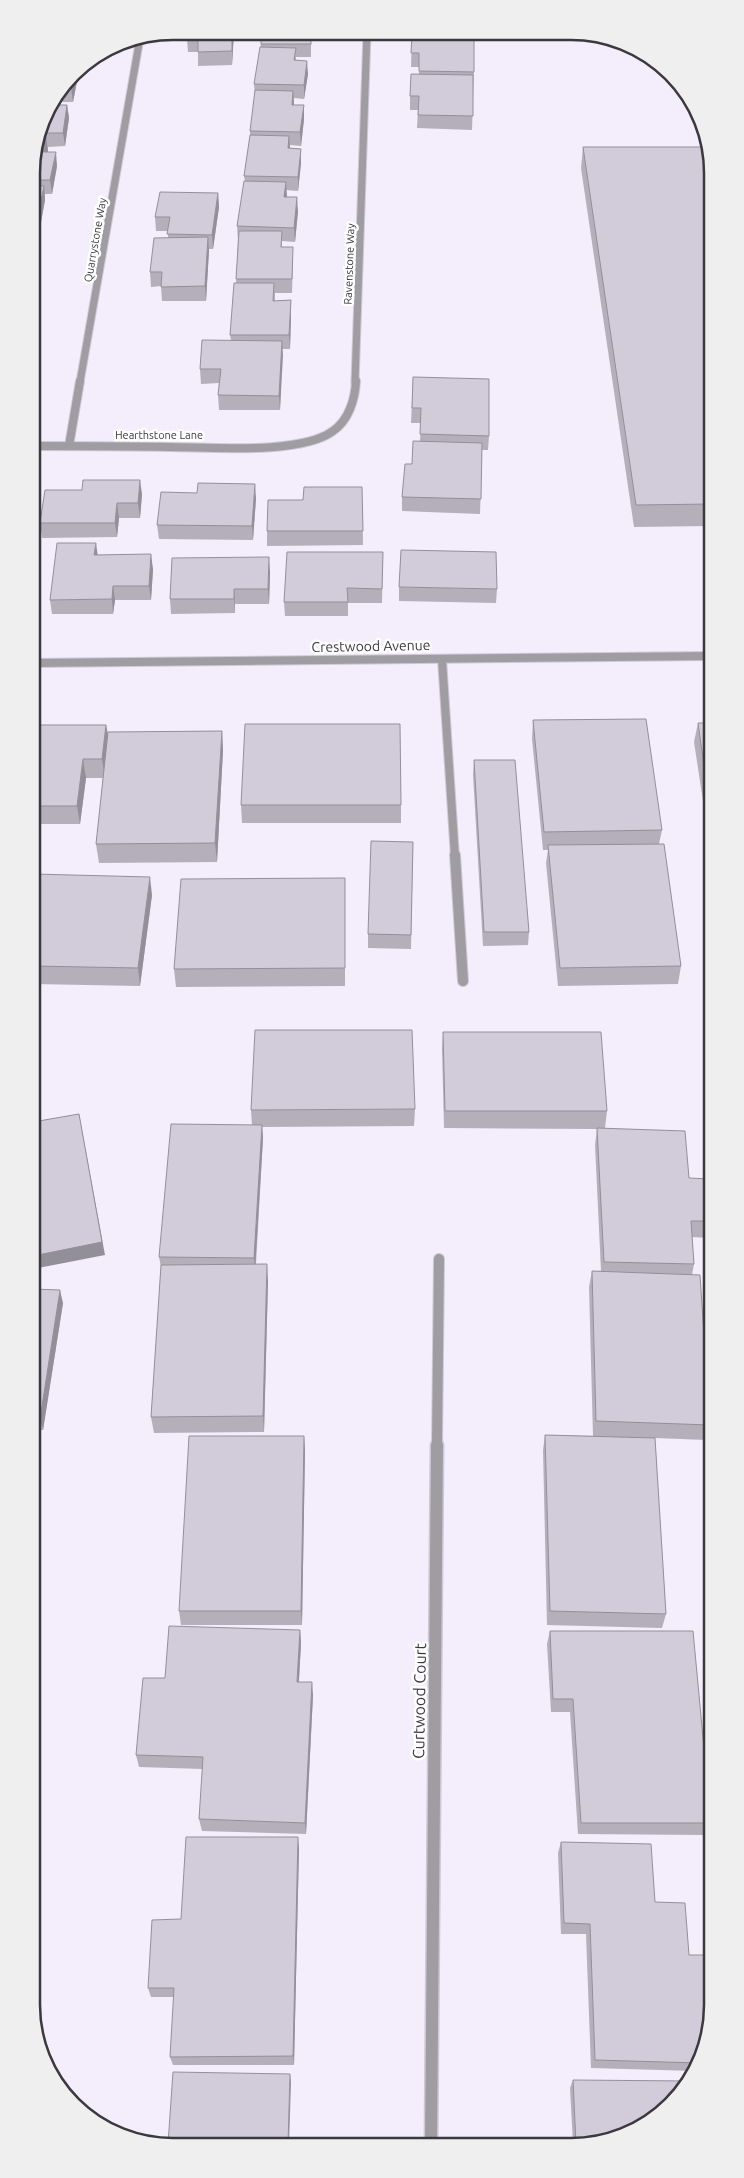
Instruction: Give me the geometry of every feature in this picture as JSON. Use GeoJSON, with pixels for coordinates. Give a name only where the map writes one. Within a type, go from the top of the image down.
{"type":"FeatureCollection","features":[{"type":"Feature","properties":{"kind":"street","name":"Ravenstone Way"},"geometry":{"type":"LineString","coordinates":[[287,444],[308,442],[333,430],[346,416],[355,397],[367,40]]}},
{"type":"Feature","properties":{"kind":"street","name":"Quarrystone Way"},"geometry":{"type":"LineString","coordinates":[[69,446],[139,45]]}},
{"type":"Feature","properties":{"kind":"street","name":"Hearthstone Lane"},"geometry":{"type":"LineString","coordinates":[[40,446],[260,447],[287,444]]}},
{"type":"Feature","properties":{"kind":"street","name":"Crestwood Avenue"},"geometry":{"type":"LineString","coordinates":[[40,663],[704,656]]}},
{"type":"Feature","properties":{"kind":"street"},"geometry":{"type":"LineString","coordinates":[[442,659],[463,981]]}},
{"type":"Feature","properties":{"kind":"street","name":"Curtwood Court"},"geometry":{"type":"LineString","coordinates":[[431,2138],[439,1259]]}},
{"type":"Feature","properties":{"kind":"building"},"geometry":{"type":"Polygon","coordinates":[[[198,40],[232,40],[232,51],[198,52],[198,40]]]}},
{"type":"Feature","properties":{"kind":"building"},"geometry":{"type":"Polygon","coordinates":[[[261,40],[311,40],[311,44],[261,44],[261,40]]]}},
{"type":"Feature","properties":{"kind":"building"},"geometry":{"type":"Polygon","coordinates":[[[412,40],[474,40],[474,72],[419,71],[419,53],[411,53],[412,40]]]}},
{"type":"Feature","properties":{"kind":"building"},"geometry":{"type":"Polygon","coordinates":[[[260,47],[296,48],[294,60],[307,61],[304,85],[254,84],[260,47]]]}},
{"type":"Feature","properties":{"kind":"building"},"geometry":{"type":"Polygon","coordinates":[[[411,74],[473,75],[473,116],[418,115],[419,96],[410,96],[411,74]]]}},
{"type":"Feature","properties":{"kind":"building"},"geometry":{"type":"Polygon","coordinates":[[[255,90],[293,91],[292,105],[304,105],[300,132],[250,131],[255,90]]]}},
{"type":"Feature","properties":{"kind":"building"},"geometry":{"type":"Polygon","coordinates":[[[59,105],[67,105],[63,133],[47,133],[59,105]]]}},
{"type":"Feature","properties":{"kind":"building"},"geometry":{"type":"Polygon","coordinates":[[[250,135],[289,136],[288,148],[301,149],[298,177],[244,176],[250,135]]]}},
{"type":"Feature","properties":{"kind":"building"},"geometry":{"type":"Polygon","coordinates":[[[45,137],[43,152],[56,152],[50,180],[40,180],[40,164],[45,137]]]}},
{"type":"Feature","properties":{"kind":"building"},"geometry":{"type":"Polygon","coordinates":[[[583,147],[701,147],[704,164],[704,504],[636,505],[583,147]]]}},
{"type":"Feature","properties":{"kind":"building"},"geometry":{"type":"Polygon","coordinates":[[[244,181],[286,182],[284,197],[297,197],[294,228],[237,226],[244,181]]]}},
{"type":"Feature","properties":{"kind":"building"},"geometry":{"type":"Polygon","coordinates":[[[40,186],[44,186],[40,206],[40,186]]]}},
{"type":"Feature","properties":{"kind":"building"},"geometry":{"type":"Polygon","coordinates":[[[160,192],[218,193],[212,235],[167,234],[170,217],[155,217],[160,192]]]}},
{"type":"Feature","properties":{"kind":"building"},"geometry":{"type":"Polygon","coordinates":[[[239,231],[282,231],[281,247],[293,247],[292,279],[236,279],[239,231]]]}},
{"type":"Feature","properties":{"kind":"building"},"geometry":{"type":"Polygon","coordinates":[[[208,237],[205,286],[161,287],[162,272],[150,272],[154,238],[208,237]]]}},
{"type":"Feature","properties":{"kind":"building"},"geometry":{"type":"Polygon","coordinates":[[[234,283],[274,283],[273,301],[291,300],[289,335],[230,335],[234,283]]]}},
{"type":"Feature","properties":{"kind":"building"},"geometry":{"type":"Polygon","coordinates":[[[202,340],[282,341],[279,396],[218,395],[221,369],[200,369],[202,340]]]}},
{"type":"Feature","properties":{"kind":"building"},"geometry":{"type":"Polygon","coordinates":[[[413,377],[489,379],[489,436],[420,434],[421,408],[412,408],[413,377]]]}},
{"type":"Feature","properties":{"kind":"building"},"geometry":{"type":"Polygon","coordinates":[[[413,441],[482,443],[481,499],[402,497],[405,464],[412,464],[413,441]]]}},
{"type":"Feature","properties":{"kind":"building"},"geometry":{"type":"Polygon","coordinates":[[[83,480],[140,480],[138,503],[117,503],[115,523],[40,523],[45,490],[82,490],[83,480]]]}},
{"type":"Feature","properties":{"kind":"building"},"geometry":{"type":"Polygon","coordinates":[[[198,483],[255,484],[252,526],[157,525],[161,492],[197,493],[198,483]]]}},
{"type":"Feature","properties":{"kind":"building"},"geometry":{"type":"Polygon","coordinates":[[[304,487],[362,487],[363,531],[267,531],[268,500],[303,500],[304,487]]]}},
{"type":"Feature","properties":{"kind":"building"},"geometry":{"type":"Polygon","coordinates":[[[57,543],[96,543],[94,555],[151,554],[149,586],[113,586],[112,599],[50,600],[57,543]]]}},
{"type":"Feature","properties":{"kind":"building"},"geometry":{"type":"Polygon","coordinates":[[[401,550],[496,552],[497,589],[399,587],[401,550]]]}},
{"type":"Feature","properties":{"kind":"building"},"geometry":{"type":"Polygon","coordinates":[[[287,552],[383,552],[382,589],[347,588],[348,602],[284,602],[287,552]]]}},
{"type":"Feature","properties":{"kind":"building"},"geometry":{"type":"Polygon","coordinates":[[[269,557],[268,589],[234,589],[234,599],[170,599],[172,558],[269,557]]]}},
{"type":"Feature","properties":{"kind":"building"},"geometry":{"type":"Polygon","coordinates":[[[646,719],[662,830],[544,832],[533,720],[646,719]]]}},
{"type":"Feature","properties":{"kind":"building"},"geometry":{"type":"Polygon","coordinates":[[[698,723],[704,723],[704,766],[698,723]]]}},
{"type":"Feature","properties":{"kind":"building"},"geometry":{"type":"Polygon","coordinates":[[[245,724],[400,724],[401,805],[241,805],[245,724]]]}},
{"type":"Feature","properties":{"kind":"building"},"geometry":{"type":"Polygon","coordinates":[[[40,725],[106,725],[102,759],[83,759],[77,806],[40,806],[40,725]]]}},
{"type":"Feature","properties":{"kind":"building"},"geometry":{"type":"Polygon","coordinates":[[[222,731],[215,843],[96,844],[108,732],[222,731]]]}},
{"type":"Feature","properties":{"kind":"building"},"geometry":{"type":"Polygon","coordinates":[[[474,760],[515,760],[529,932],[484,932],[474,760]]]}},
{"type":"Feature","properties":{"kind":"building"},"geometry":{"type":"Polygon","coordinates":[[[371,841],[413,842],[411,935],[368,934],[371,841]]]}},
{"type":"Feature","properties":{"kind":"building"},"geometry":{"type":"Polygon","coordinates":[[[664,844],[681,966],[560,968],[548,845],[664,844]]]}},
{"type":"Feature","properties":{"kind":"building"},"geometry":{"type":"Polygon","coordinates":[[[40,874],[150,877],[138,968],[40,966],[40,874]]]}},
{"type":"Feature","properties":{"kind":"building"},"geometry":{"type":"Polygon","coordinates":[[[345,878],[345,968],[174,969],[181,879],[345,878]]]}},
{"type":"Feature","properties":{"kind":"building"},"geometry":{"type":"Polygon","coordinates":[[[255,1030],[412,1030],[415,1109],[251,1110],[255,1030]]]}},
{"type":"Feature","properties":{"kind":"building"},"geometry":{"type":"Polygon","coordinates":[[[443,1032],[601,1032],[607,1111],[445,1111],[443,1032]]]}},
{"type":"Feature","properties":{"kind":"building"},"geometry":{"type":"Polygon","coordinates":[[[79,1114],[102,1242],[40,1255],[40,1121],[79,1114]]]}},
{"type":"Feature","properties":{"kind":"building"},"geometry":{"type":"Polygon","coordinates":[[[171,1124],[262,1125],[254,1258],[159,1257],[171,1124]]]}},
{"type":"Feature","properties":{"kind":"building"},"geometry":{"type":"Polygon","coordinates":[[[597,1128],[685,1131],[689,1178],[704,1179],[704,1221],[691,1221],[694,1264],[604,1262],[597,1128]]]}},
{"type":"Feature","properties":{"kind":"building"},"geometry":{"type":"Polygon","coordinates":[[[267,1264],[263,1416],[151,1417],[161,1265],[267,1264]]]}},
{"type":"Feature","properties":{"kind":"building"},"geometry":{"type":"Polygon","coordinates":[[[592,1271],[700,1275],[704,1335],[704,1425],[596,1421],[592,1271]]]}},
{"type":"Feature","properties":{"kind":"building"},"geometry":{"type":"Polygon","coordinates":[[[40,1289],[60,1290],[40,1419],[40,1289]]]}},
{"type":"Feature","properties":{"kind":"building"},"geometry":{"type":"Polygon","coordinates":[[[545,1435],[655,1438],[666,1614],[550,1611],[545,1435]]]}},
{"type":"Feature","properties":{"kind":"building"},"geometry":{"type":"Polygon","coordinates":[[[189,1436],[304,1436],[301,1611],[179,1611],[189,1436]]]}},
{"type":"Feature","properties":{"kind":"building"},"geometry":{"type":"Polygon","coordinates":[[[169,1626],[300,1630],[297,1682],[312,1682],[305,1823],[199,1819],[203,1757],[136,1755],[143,1678],[165,1678],[169,1626]]]}},
{"type":"Feature","properties":{"kind":"building"},"geometry":{"type":"Polygon","coordinates":[[[550,1631],[693,1631],[704,1748],[704,1823],[581,1823],[573,1699],[553,1699],[550,1631]]]}},
{"type":"Feature","properties":{"kind":"building"},"geometry":{"type":"Polygon","coordinates":[[[186,1837],[298,1837],[293,2056],[170,2057],[174,1988],[148,1988],[152,1920],[181,1919],[186,1837]]]}},
{"type":"Feature","properties":{"kind":"building"},"geometry":{"type":"Polygon","coordinates":[[[561,1842],[651,1844],[655,1902],[685,1903],[689,1955],[704,1955],[704,2014],[697,2048],[691,2063],[595,2060],[590,1924],[564,1923],[561,1842]]]}},
{"type":"Feature","properties":{"kind":"building"},"geometry":{"type":"Polygon","coordinates":[[[173,2072],[290,2074],[288,2138],[168,2138],[173,2072]]]}},
{"type":"Feature","properties":{"kind":"building"},"geometry":{"type":"Polygon","coordinates":[[[573,2080],[680,2081],[659,2105],[638,2120],[614,2131],[589,2137],[576,2138],[573,2080]]]}}]}
